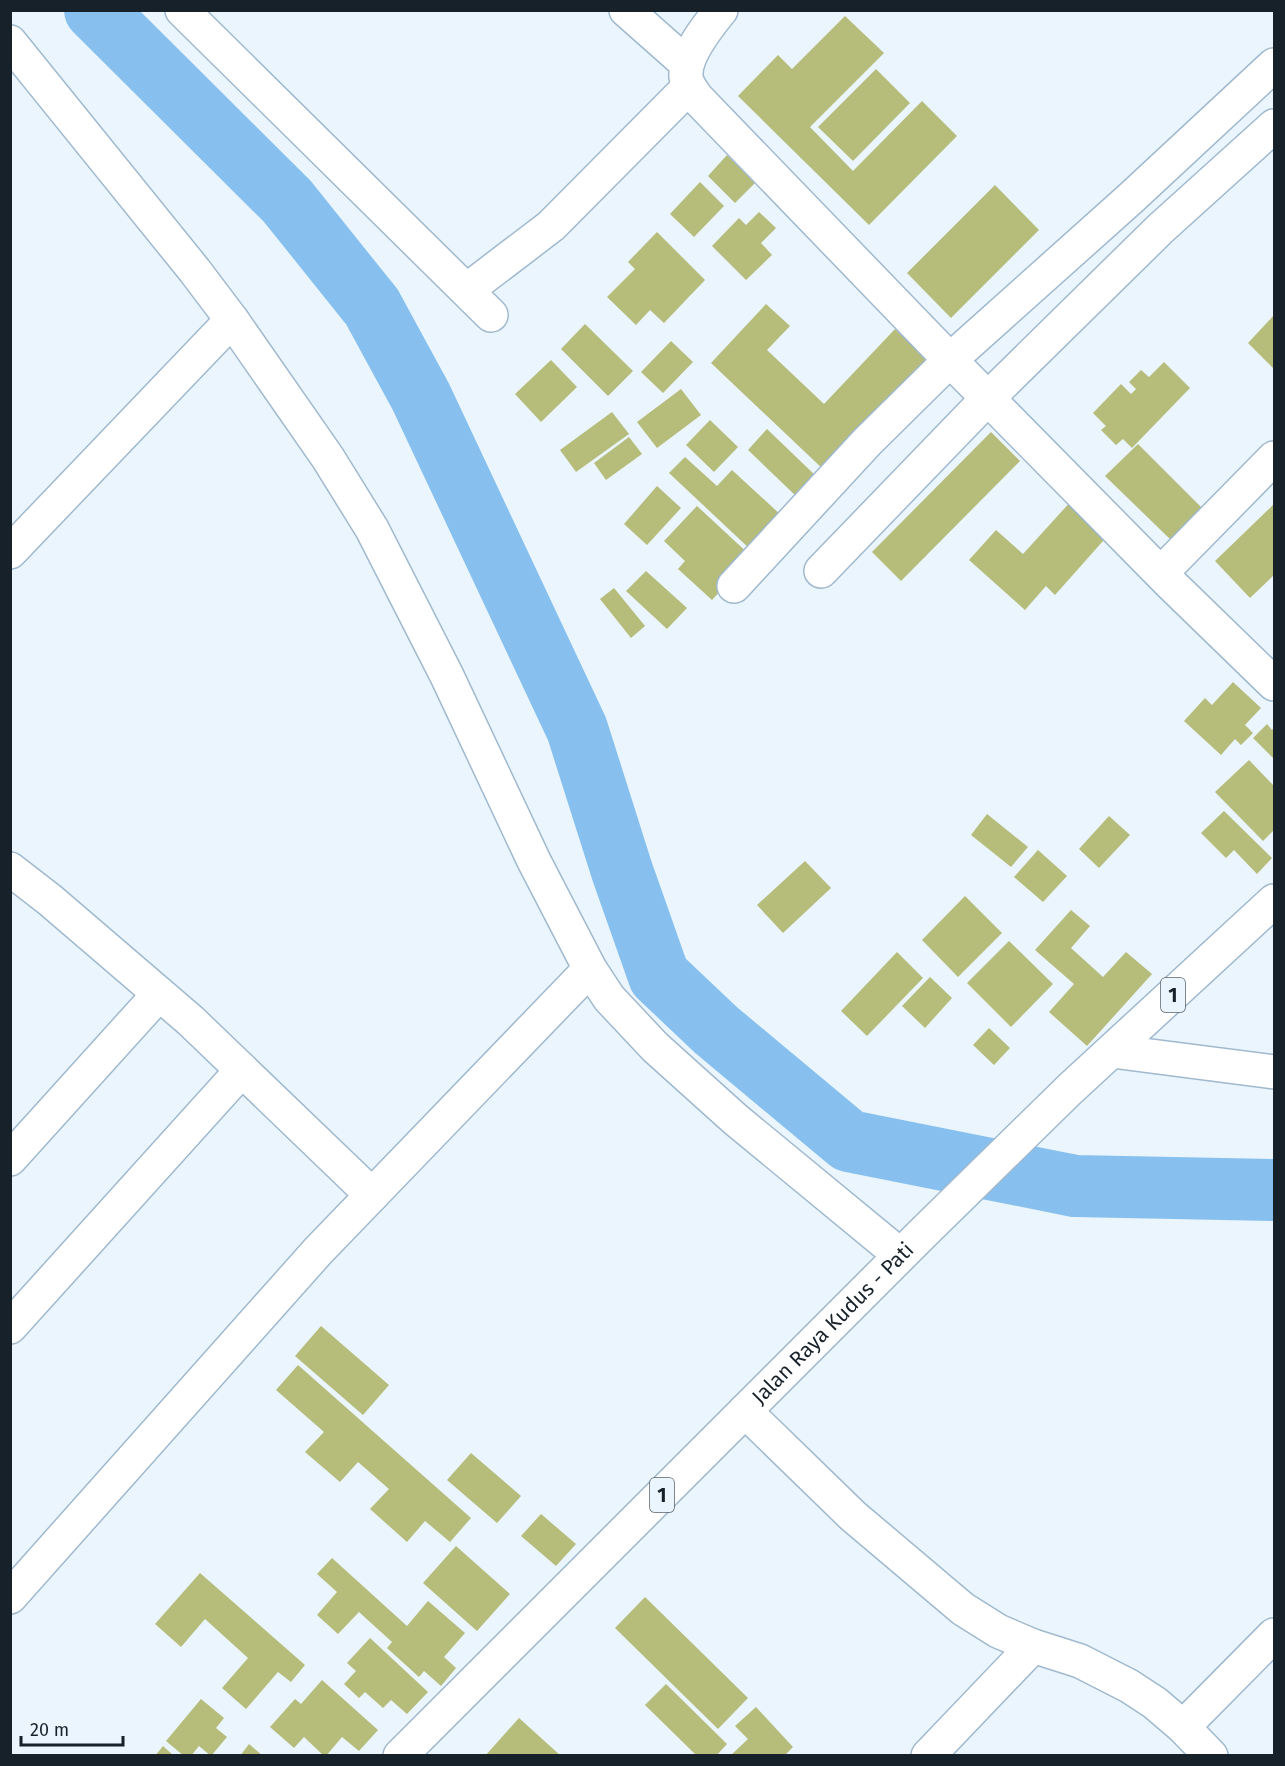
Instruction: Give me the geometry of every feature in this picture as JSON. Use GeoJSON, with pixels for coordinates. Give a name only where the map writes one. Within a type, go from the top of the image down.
{"type":"FeatureCollection","features":[{"type":"Feature","properties":{"kind":"main road"},"geometry":{"type":"LineString","coordinates":[[182,10],[491,315]]}},
{"type":"Feature","properties":{"kind":"main road"},"geometry":{"type":"LineString","coordinates":[[626,10],[688,76],[723,127],[1161,573],[1275,684]]}},
{"type":"Feature","properties":{"kind":"main road"},"geometry":{"type":"LineString","coordinates":[[467,290],[550,226],[688,76],[693,52],[721,10]]}},
{"type":"Feature","properties":{"kind":"main road"},"geometry":{"type":"LineString","coordinates":[[10,42],[195,271],[328,458],[372,529],[447,676],[534,861],[590,969],[609,998],[655,1047],[735,1119],[912,1244]]}},
{"type":"Feature","properties":{"kind":"main road"},"geometry":{"type":"LineString","coordinates":[[821,571],[969,379],[1123,206],[1275,65]]}},
{"type":"Feature","properties":{"kind":"main road"},"geometry":{"type":"LineString","coordinates":[[734,586],[867,441],[969,379],[1160,229],[1275,126]]}},
{"type":"Feature","properties":{"kind":"main road"},"geometry":{"type":"LineString","coordinates":[[10,552],[232,320]]}},
{"type":"Feature","properties":{"kind":"main road"},"geometry":{"type":"LineString","coordinates":[[1161,573],[1275,458]]}},
{"type":"Feature","properties":{"kind":"main road"},"geometry":{"type":"LineString","coordinates":[[10,869],[50,900],[191,1021],[372,1195]]}},
{"type":"Feature","properties":{"kind":"main road","name":"Jalan Raya Kudus - Pati"},"geometry":{"type":"LineString","coordinates":[[400,1755],[1070,1089],[1275,901]]}},
{"type":"Feature","properties":{"kind":"main road"},"geometry":{"type":"LineString","coordinates":[[10,1597],[318,1251],[590,969]]}},
{"type":"Feature","properties":{"kind":"main road"},"geometry":{"type":"LineString","coordinates":[[15,1147],[159,994]]}},
{"type":"Feature","properties":{"kind":"main road"},"geometry":{"type":"LineString","coordinates":[[1112,1051],[1275,1072]]}},
{"type":"Feature","properties":{"kind":"main road"},"geometry":{"type":"LineString","coordinates":[[10,1328],[242,1070]]}},
{"type":"Feature","properties":{"kind":"main road"},"geometry":{"type":"LineString","coordinates":[[745,1411],[853,1516],[963,1609],[998,1631],[1033,1646],[1080,1661],[1115,1677],[1155,1703],[1210,1755]]}},
{"type":"Feature","properties":{"kind":"main road"},"geometry":{"type":"LineString","coordinates":[[1183,1727],[1275,1635]]}},
{"type":"Feature","properties":{"kind":"main road"},"geometry":{"type":"LineString","coordinates":[[928,1755],[1033,1646]]}},
{"type":"Feature","properties":{"kind":"building"},"geometry":{"type":"Polygon","coordinates":[[[845,16],[884,53],[810,127],[853,171],[922,101],[957,136],[869,225],[738,96],[778,55],[792,69],[845,16]]]}},
{"type":"Feature","properties":{"kind":"building"},"geometry":{"type":"Polygon","coordinates":[[[876,69],[910,103],[853,161],[818,127],[876,69]]]}},
{"type":"Feature","properties":{"kind":"building"},"geometry":{"type":"Polygon","coordinates":[[[727,155],[755,183],[735,203],[708,176],[727,155]]]}},
{"type":"Feature","properties":{"kind":"building"},"geometry":{"type":"Polygon","coordinates":[[[700,182],[724,206],[694,237],[670,214],[700,182]]]}},
{"type":"Feature","properties":{"kind":"building"},"geometry":{"type":"Polygon","coordinates":[[[995,185],[1039,230],[951,318],[907,273],[995,185]]]}},
{"type":"Feature","properties":{"kind":"building"},"geometry":{"type":"Polygon","coordinates":[[[759,212],[776,228],[761,243],[772,255],[746,280],[712,246],[739,218],[746,225],[759,212]]]}},
{"type":"Feature","properties":{"kind":"building"},"geometry":{"type":"Polygon","coordinates":[[[657,232],[705,280],[664,323],[650,310],[636,325],[607,297],[635,269],[628,262],[657,232]]]}},
{"type":"Feature","properties":{"kind":"building"},"geometry":{"type":"Polygon","coordinates":[[[766,304],[790,326],[767,350],[824,404],[895,329],[929,362],[825,471],[711,363],[766,304]]]}},
{"type":"Feature","properties":{"kind":"building"},"geometry":{"type":"Polygon","coordinates":[[[1274,315],[1274,369],[1248,343],[1274,315]]]}},
{"type":"Feature","properties":{"kind":"building"},"geometry":{"type":"Polygon","coordinates":[[[585,324],[633,371],[608,396],[561,349],[585,324]]]}},
{"type":"Feature","properties":{"kind":"building"},"geometry":{"type":"Polygon","coordinates":[[[671,341],[693,362],[663,393],[641,372],[671,341]]]}},
{"type":"Feature","properties":{"kind":"building"},"geometry":{"type":"Polygon","coordinates":[[[551,360],[577,387],[541,422],[515,394],[551,360]]]}},
{"type":"Feature","properties":{"kind":"building"},"geometry":{"type":"Polygon","coordinates":[[[1164,362],[1190,388],[1132,448],[1123,439],[1116,445],[1101,430],[1106,426],[1093,413],[1121,384],[1131,394],[1136,389],[1129,382],[1141,370],[1149,377],[1164,362]]]}},
{"type":"Feature","properties":{"kind":"building"},"geometry":{"type":"Polygon","coordinates":[[[681,389],[701,415],[657,448],[637,422],[681,389]]]}},
{"type":"Feature","properties":{"kind":"building"},"geometry":{"type":"Polygon","coordinates":[[[612,412],[629,434],[576,472],[560,450],[612,412]]]}},
{"type":"Feature","properties":{"kind":"building"},"geometry":{"type":"Polygon","coordinates":[[[710,420],[738,447],[714,472],[686,445],[710,420]]]}},
{"type":"Feature","properties":{"kind":"building"},"geometry":{"type":"Polygon","coordinates":[[[767,429],[817,477],[797,497],[748,450],[767,429]]]}},
{"type":"Feature","properties":{"kind":"building"},"geometry":{"type":"Polygon","coordinates":[[[991,432],[1020,461],[901,581],[872,552],[991,432]]]}},
{"type":"Feature","properties":{"kind":"building"},"geometry":{"type":"Polygon","coordinates":[[[629,437],[642,454],[606,480],[594,463],[629,437]]]}},
{"type":"Feature","properties":{"kind":"building"},"geometry":{"type":"Polygon","coordinates":[[[1138,444],[1202,508],[1171,540],[1105,476],[1138,444]]]}},
{"type":"Feature","properties":{"kind":"building"},"geometry":{"type":"Polygon","coordinates":[[[685,457],[717,486],[732,470],[782,516],[751,550],[669,473],[685,457]]]}},
{"type":"Feature","properties":{"kind":"building"},"geometry":{"type":"Polygon","coordinates":[[[657,486],[681,508],[647,545],[624,524],[657,486]]]}},
{"type":"Feature","properties":{"kind":"building"},"geometry":{"type":"Polygon","coordinates":[[[1073,499],[1111,532],[1055,595],[1046,586],[1025,610],[969,560],[996,530],[1023,554],[1073,499]]]}},
{"type":"Feature","properties":{"kind":"building"},"geometry":{"type":"Polygon","coordinates":[[[1274,504],[1274,575],[1250,598],[1215,561],[1274,504]]]}},
{"type":"Feature","properties":{"kind":"building"},"geometry":{"type":"Polygon","coordinates":[[[697,506],[752,557],[712,600],[678,569],[685,561],[664,541],[697,506]]]}},
{"type":"Feature","properties":{"kind":"building"},"geometry":{"type":"Polygon","coordinates":[[[646,571],[687,608],[667,629],[626,591],[646,571]]]}},
{"type":"Feature","properties":{"kind":"building"},"geometry":{"type":"Polygon","coordinates":[[[614,588],[645,626],[631,638],[600,599],[614,588]]]}},
{"type":"Feature","properties":{"kind":"building"},"geometry":{"type":"Polygon","coordinates":[[[1233,682],[1261,708],[1245,725],[1253,733],[1241,745],[1235,739],[1221,755],[1184,721],[1205,698],[1212,705],[1233,682]]]}},
{"type":"Feature","properties":{"kind":"building"},"geometry":{"type":"Polygon","coordinates":[[[1267,724],[1272,730],[1274,727],[1274,759],[1253,738],[1267,724]]]}},
{"type":"Feature","properties":{"kind":"building"},"geometry":{"type":"Polygon","coordinates":[[[1249,760],[1274,786],[1274,830],[1263,841],[1215,792],[1249,760]]]}},
{"type":"Feature","properties":{"kind":"building"},"geometry":{"type":"Polygon","coordinates":[[[1224,811],[1272,858],[1257,874],[1234,850],[1226,858],[1201,833],[1224,811]]]}},
{"type":"Feature","properties":{"kind":"building"},"geometry":{"type":"Polygon","coordinates":[[[987,814],[1028,847],[1011,867],[971,835],[987,814]]]}},
{"type":"Feature","properties":{"kind":"building"},"geometry":{"type":"Polygon","coordinates":[[[1109,816],[1130,835],[1099,868],[1079,849],[1109,816]]]}},
{"type":"Feature","properties":{"kind":"building"},"geometry":{"type":"Polygon","coordinates":[[[1038,850],[1067,876],[1043,902],[1014,877],[1038,850]]]}},
{"type":"Feature","properties":{"kind":"building"},"geometry":{"type":"Polygon","coordinates":[[[805,861],[831,888],[783,933],[757,905],[805,861]]]}},
{"type":"Feature","properties":{"kind":"building"},"geometry":{"type":"Polygon","coordinates":[[[965,896],[1002,933],[958,977],[922,940],[965,896]]]}},
{"type":"Feature","properties":{"kind":"building"},"geometry":{"type":"Polygon","coordinates":[[[1071,910],[1090,926],[1071,948],[1103,977],[1126,952],[1152,974],[1087,1046],[1049,1012],[1074,984],[1035,950],[1071,910]]]}},
{"type":"Feature","properties":{"kind":"building"},"geometry":{"type":"Polygon","coordinates":[[[1009,941],[1053,984],[1011,1027],[967,983],[1009,941]]]}},
{"type":"Feature","properties":{"kind":"building"},"geometry":{"type":"Polygon","coordinates":[[[897,952],[923,978],[867,1036],[841,1011],[897,952]]]}},
{"type":"Feature","properties":{"kind":"building"},"geometry":{"type":"Polygon","coordinates":[[[930,977],[952,998],[925,1028],[902,1006],[930,977]]]}},
{"type":"Feature","properties":{"kind":"building"},"geometry":{"type":"Polygon","coordinates":[[[989,1028],[1010,1048],[994,1065],[973,1045],[989,1028]]]}},
{"type":"Feature","properties":{"kind":"building"},"geometry":{"type":"Polygon","coordinates":[[[321,1326],[389,1385],[363,1415],[295,1356],[321,1326]]]}},
{"type":"Feature","properties":{"kind":"building"},"geometry":{"type":"Polygon","coordinates":[[[298,1365],[471,1518],[450,1542],[425,1521],[407,1542],[370,1509],[389,1489],[358,1462],[340,1482],[305,1452],[324,1432],[276,1390],[298,1365]]]}},
{"type":"Feature","properties":{"kind":"building"},"geometry":{"type":"Polygon","coordinates":[[[471,1453],[521,1496],[497,1523],[447,1480],[471,1453]]]}},
{"type":"Feature","properties":{"kind":"building"},"geometry":{"type":"Polygon","coordinates":[[[541,1514],[576,1544],[556,1566],[521,1536],[541,1514]]]}},
{"type":"Feature","properties":{"kind":"building"},"geometry":{"type":"Polygon","coordinates":[[[456,1546],[510,1594],[477,1631],[423,1583],[456,1546]]]}},
{"type":"Feature","properties":{"kind":"building"},"geometry":{"type":"Polygon","coordinates":[[[332,1558],[407,1626],[428,1601],[465,1633],[444,1657],[456,1668],[441,1686],[424,1671],[419,1677],[387,1648],[392,1642],[359,1612],[338,1634],[317,1615],[337,1592],[317,1574],[332,1558]]]}},
{"type":"Feature","properties":{"kind":"building"},"geometry":{"type":"Polygon","coordinates":[[[200,1573],[305,1665],[291,1682],[278,1672],[246,1709],[222,1688],[248,1658],[205,1619],[181,1647],[155,1624],[200,1573]]]}},
{"type":"Feature","properties":{"kind":"building"},"geometry":{"type":"Polygon","coordinates":[[[645,1597],[748,1698],[718,1729],[615,1628],[645,1597]]]}},
{"type":"Feature","properties":{"kind":"building"},"geometry":{"type":"Polygon","coordinates":[[[370,1638],[428,1692],[407,1714],[391,1700],[383,1708],[365,1692],[359,1698],[344,1684],[356,1671],[347,1663],[370,1638]]]}},
{"type":"Feature","properties":{"kind":"building"},"geometry":{"type":"Polygon","coordinates":[[[322,1680],[378,1730],[359,1751],[342,1737],[326,1756],[304,1737],[294,1748],[270,1727],[295,1699],[301,1704],[322,1680]]]}},
{"type":"Feature","properties":{"kind":"building"},"geometry":{"type":"Polygon","coordinates":[[[666,1684],[727,1744],[716,1756],[697,1756],[645,1705],[666,1684]]]}},
{"type":"Feature","properties":{"kind":"building"},"geometry":{"type":"Polygon","coordinates":[[[201,1699],[224,1718],[216,1728],[227,1737],[211,1756],[199,1746],[191,1756],[184,1756],[166,1741],[201,1699]]]}},
{"type":"Feature","properties":{"kind":"building"},"geometry":{"type":"Polygon","coordinates":[[[756,1707],[793,1747],[784,1756],[730,1756],[748,1739],[735,1726],[756,1707]]]}},
{"type":"Feature","properties":{"kind":"building"},"geometry":{"type":"Polygon","coordinates":[[[519,1718],[561,1756],[485,1756],[519,1718]]]}},
{"type":"Feature","properties":{"kind":"building"},"geometry":{"type":"Polygon","coordinates":[[[249,1744],[263,1756],[240,1756],[249,1744]]]}},
{"type":"Feature","properties":{"kind":"building"},"geometry":{"type":"Polygon","coordinates":[[[163,1746],[174,1756],[155,1756],[163,1746]]]}},
{"type":"Feature","properties":{"kind":"waterway"},"geometry":{"type":"LineString","coordinates":[[95,10],[287,201],[372,307],[421,397],[577,729],[622,871],[659,976],[716,1030],[849,1141],[1075,1186],[1274,1190]]}}]}
